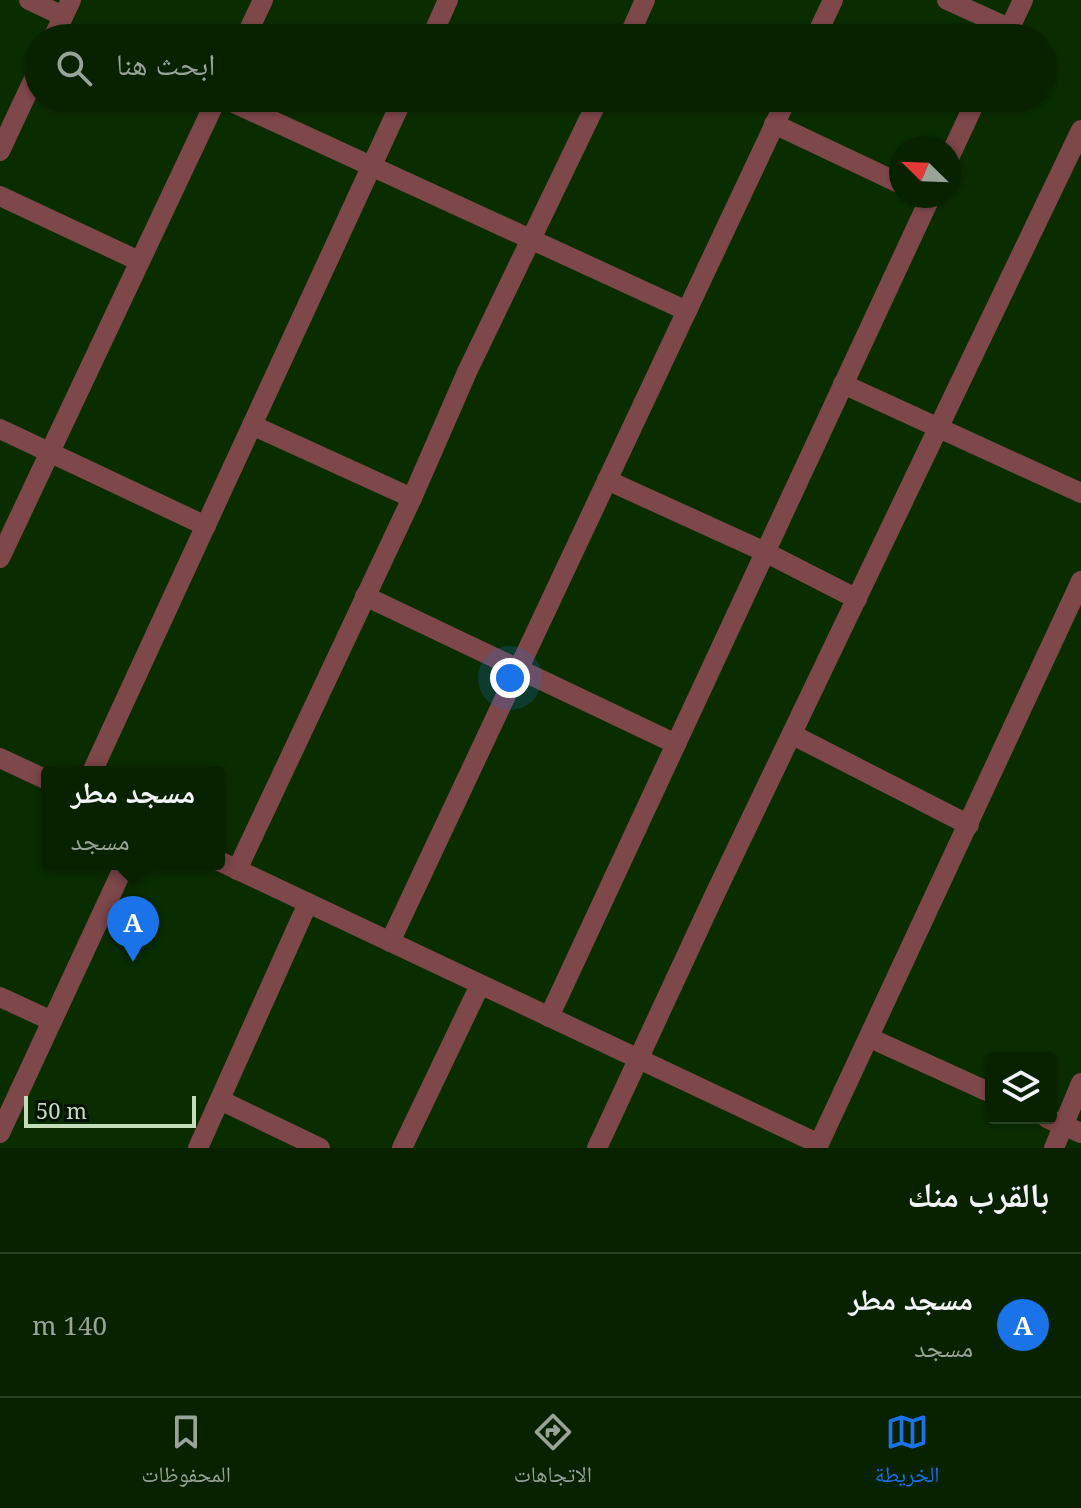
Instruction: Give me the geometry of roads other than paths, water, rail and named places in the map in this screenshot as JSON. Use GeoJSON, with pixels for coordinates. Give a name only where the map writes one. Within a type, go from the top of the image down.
{"type":"FeatureCollection","features":[{"type":"Feature","properties":{"kind":"street"},"geometry":{"type":"LineString","coordinates":[[29,0],[67,8]]}},
{"type":"Feature","properties":{"kind":"street"},"geometry":{"type":"LineString","coordinates":[[252,24],[263,0]]}},
{"type":"Feature","properties":{"kind":"street"},"geometry":{"type":"LineString","coordinates":[[437,24],[448,0]]}},
{"type":"Feature","properties":{"kind":"street"},"geometry":{"type":"LineString","coordinates":[[634,24],[645,0]]}},
{"type":"Feature","properties":{"kind":"street"},"geometry":{"type":"LineString","coordinates":[[822,24],[833,0]]}},
{"type":"Feature","properties":{"kind":"street"},"geometry":{"type":"LineString","coordinates":[[947,0],[991,24]]}},
{"type":"Feature","properties":{"kind":"street"},"geometry":{"type":"LineString","coordinates":[[1011,24],[1023,0]]}},
{"type":"Feature","properties":{"kind":"street"},"geometry":{"type":"LineString","coordinates":[[0,151],[24,100]]}},
{"type":"Feature","properties":{"kind":"street"},"geometry":{"type":"LineString","coordinates":[[0,558],[210,112]]}},
{"type":"Feature","properties":{"kind":"street"},"geometry":{"type":"LineString","coordinates":[[253,112],[687,311]]}},
{"type":"Feature","properties":{"kind":"street"},"geometry":{"type":"LineString","coordinates":[[95,766],[397,112]]}},
{"type":"Feature","properties":{"kind":"street"},"geometry":{"type":"LineString","coordinates":[[592,112],[467,372],[365,596],[228,866],[818,1146],[1081,581]]}},
{"type":"Feature","properties":{"kind":"street"},"geometry":{"type":"LineString","coordinates":[[390,942],[780,112]]}},
{"type":"Feature","properties":{"kind":"street"},"geometry":{"type":"LineString","coordinates":[[959,136],[970,112]]}},
{"type":"Feature","properties":{"kind":"street"},"geometry":{"type":"LineString","coordinates":[[774,124],[889,178]]}},
{"type":"Feature","properties":{"kind":"street"},"geometry":{"type":"LineString","coordinates":[[597,1148],[715,894],[1081,130]]}},
{"type":"Feature","properties":{"kind":"street"},"geometry":{"type":"LineString","coordinates":[[0,196],[139,261]]}},
{"type":"Feature","properties":{"kind":"street"},"geometry":{"type":"LineString","coordinates":[[549,1017],[925,208]]}},
{"type":"Feature","properties":{"kind":"street"},"geometry":{"type":"LineString","coordinates":[[843,384],[1081,493]]}},
{"type":"Feature","properties":{"kind":"street"},"geometry":{"type":"LineString","coordinates":[[252,425],[412,498]]}},
{"type":"Feature","properties":{"kind":"street"},"geometry":{"type":"LineString","coordinates":[[0,429],[206,526]]}},
{"type":"Feature","properties":{"kind":"street"},"geometry":{"type":"LineString","coordinates":[[607,480],[765,552],[857,599]]}},
{"type":"Feature","properties":{"kind":"street"},"geometry":{"type":"LineString","coordinates":[[365,596],[676,744]]}},
{"type":"Feature","properties":{"kind":"street"},"geometry":{"type":"LineString","coordinates":[[793,735],[969,825]]}},
{"type":"Feature","properties":{"kind":"street"},"geometry":{"type":"LineString","coordinates":[[0,758],[41,777]]}},
{"type":"Feature","properties":{"kind":"street"},"geometry":{"type":"LineString","coordinates":[[0,1133],[122,870]]}},
{"type":"Feature","properties":{"kind":"street"},"geometry":{"type":"LineString","coordinates":[[198,1148],[308,903]]}},
{"type":"Feature","properties":{"kind":"street"},"geometry":{"type":"LineString","coordinates":[[402,1148],[480,985]]}},
{"type":"Feature","properties":{"kind":"street"},"geometry":{"type":"LineString","coordinates":[[0,997],[52,1021]]}},
{"type":"Feature","properties":{"kind":"street"},"geometry":{"type":"LineString","coordinates":[[870,1038],[985,1090]]}},
{"type":"Feature","properties":{"kind":"street"},"geometry":{"type":"LineString","coordinates":[[1054,1148],[1081,1083]]}},
{"type":"Feature","properties":{"kind":"street"},"geometry":{"type":"LineString","coordinates":[[220,1100],[320,1148]]}},
{"type":"Feature","properties":{"kind":"place","name":"مسجد مطر"},"geometry":{"type":"Point","coordinates":[133,962]}}]}
